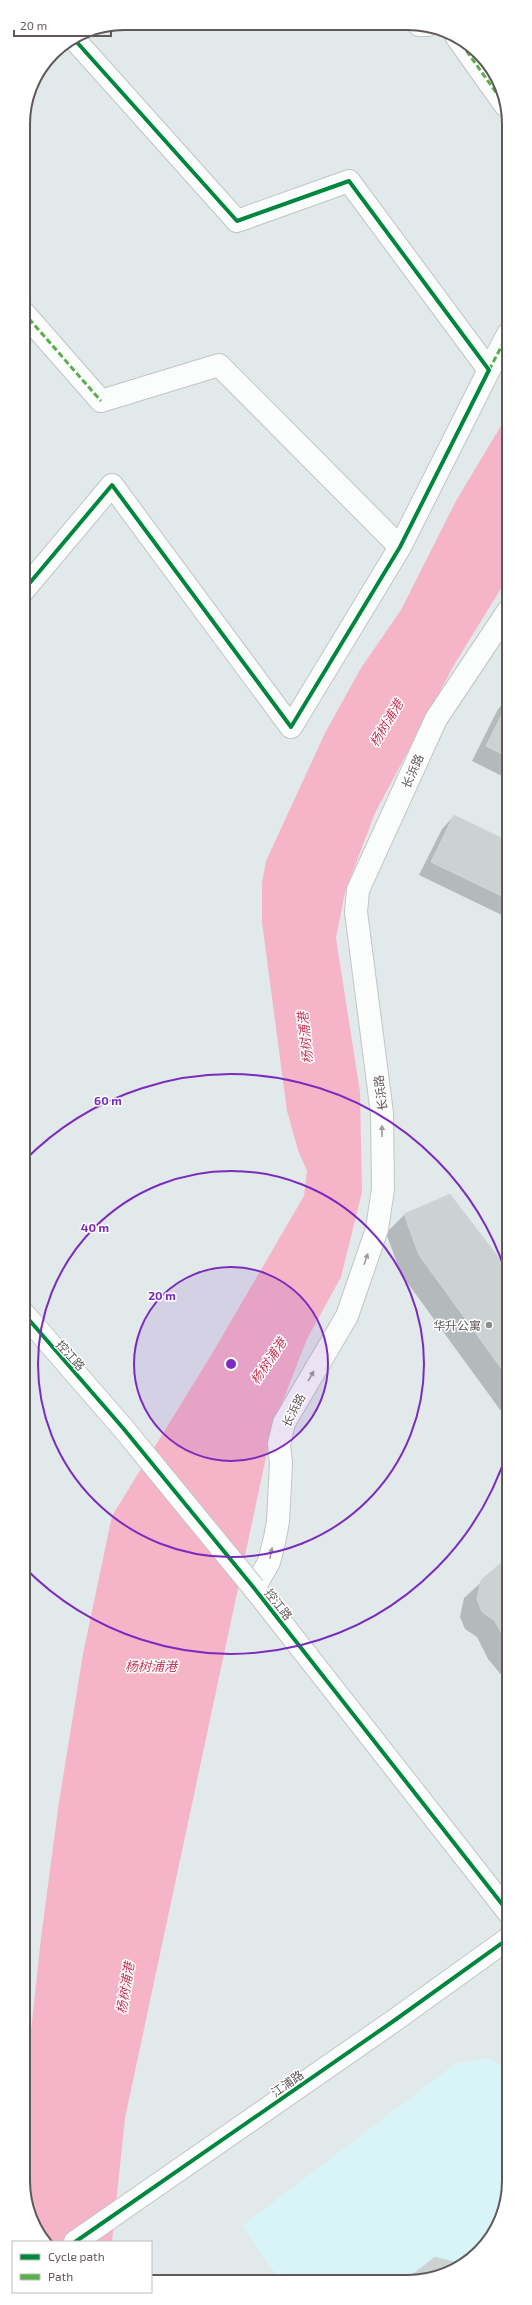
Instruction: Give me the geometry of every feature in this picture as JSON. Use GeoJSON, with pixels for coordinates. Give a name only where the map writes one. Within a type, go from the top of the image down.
{"type":"FeatureCollection","features":[{"type":"Feature","properties":{"kind":"street"},"geometry":{"type":"LineString","coordinates":[[78,42],[237,221],[349,181],[489,370]]}},
{"type":"Feature","properties":{"kind":"street"},"geometry":{"type":"LineString","coordinates":[[468,52],[497,93]]}},
{"type":"Feature","properties":{"kind":"street"},"geometry":{"type":"LineString","coordinates":[[30,320],[101,401],[219,365],[400,547]]}},
{"type":"Feature","properties":{"kind":"street"},"geometry":{"type":"LineString","coordinates":[[30,583],[112,485],[291,727],[400,547],[502,345]]}},
{"type":"Feature","properties":{"kind":"street","name":"长浜路"},"geometry":{"type":"LineString","coordinates":[[254,1588],[269,1562],[276,1532],[281,1463],[279,1444],[284,1423],[347,1316],[377,1229],[383,1189],[382,1113],[356,912],[358,890],[436,719],[502,620]]}},
{"type":"Feature","properties":{"kind":"street","name":"控江路"},"geometry":{"type":"LineString","coordinates":[[30,1321],[122,1428],[254,1588],[502,1904]]}},
{"type":"Feature","properties":{"kind":"street","name":"江浦路"},"geometry":{"type":"LineString","coordinates":[[76,2241],[389,2025],[502,1943]]}},
{"type":"Feature","properties":{"kind":"shaded area"},"geometry":{"type":"Polygon","coordinates":[[[489,2058],[502,2066],[502,2187],[495,2217],[479,2243],[470,2252],[455,2262],[438,2270],[420,2274],[277,2275],[242,2226],[455,2064],[489,2058]]]}},
{"type":"Feature","properties":{"kind":"water","name":"杨树浦港"},"geometry":{"type":"Polygon","coordinates":[[[502,424],[502,587],[454,665],[375,813],[345,892],[336,938],[360,1092],[362,1192],[341,1277],[307,1339],[272,1429],[125,2118],[112,2241],[52,2241],[37,2217],[31,2193],[30,2040],[41,1938],[59,1802],[83,1654],[112,1516],[210,1357],[304,1196],[307,1171],[298,1150],[287,1111],[262,922],[262,883],[266,861],[325,733],[361,668],[401,610],[456,501],[502,424]]]}},
{"type":"Feature","properties":{"kind":"building"},"geometry":{"type":"Polygon","coordinates":[[[502,714],[502,754],[486,746],[502,714]]]}},
{"type":"Feature","properties":{"kind":"building"},"geometry":{"type":"Polygon","coordinates":[[[454,815],[502,838],[502,896],[431,862],[454,815]]]}},
{"type":"Feature","properties":{"kind":"building","name":"华升公寓"},"geometry":{"type":"Polygon","coordinates":[[[450,1194],[502,1262],[502,1369],[419,1255],[404,1214],[450,1194]]]}},
{"type":"Feature","properties":{"kind":"building"},"geometry":{"type":"Polygon","coordinates":[[[502,1562],[502,1634],[494,1620],[482,1612],[477,1599],[481,1580],[502,1562]]]}},
{"type":"Feature","properties":{"kind":"building"},"geometry":{"type":"Polygon","coordinates":[[[435,2257],[455,2262],[432,2272],[412,2275],[435,2257]]]}},
{"type":"Feature","properties":{"kind":"marked path"},"geometry":{"type":"LineString","coordinates":[[468,52],[497,93]]}},
{"type":"Feature","properties":{"kind":"marked path"},"geometry":{"type":"LineString","coordinates":[[30,320],[101,401]]}},
{"type":"Feature","properties":{"kind":"marked path"},"geometry":{"type":"LineString","coordinates":[[489,370],[502,345]]}},
{"type":"Feature","properties":{"kind":"cycle path"},"geometry":{"type":"LineString","coordinates":[[30,583],[112,485],[291,727],[400,547],[489,370],[349,181],[237,221],[77,43]]}},
{"type":"Feature","properties":{"kind":"cycle path"},"geometry":{"type":"LineString","coordinates":[[30,1321],[123,1428],[254,1588],[502,1904]]}},
{"type":"Feature","properties":{"kind":"cycle path"},"geometry":{"type":"LineString","coordinates":[[76,2241],[395,2020],[502,1943]]}},
{"type":"Feature","properties":{"kind":"place","name":"华升公寓"},"geometry":{"type":"Point","coordinates":[489,1325]}}]}
